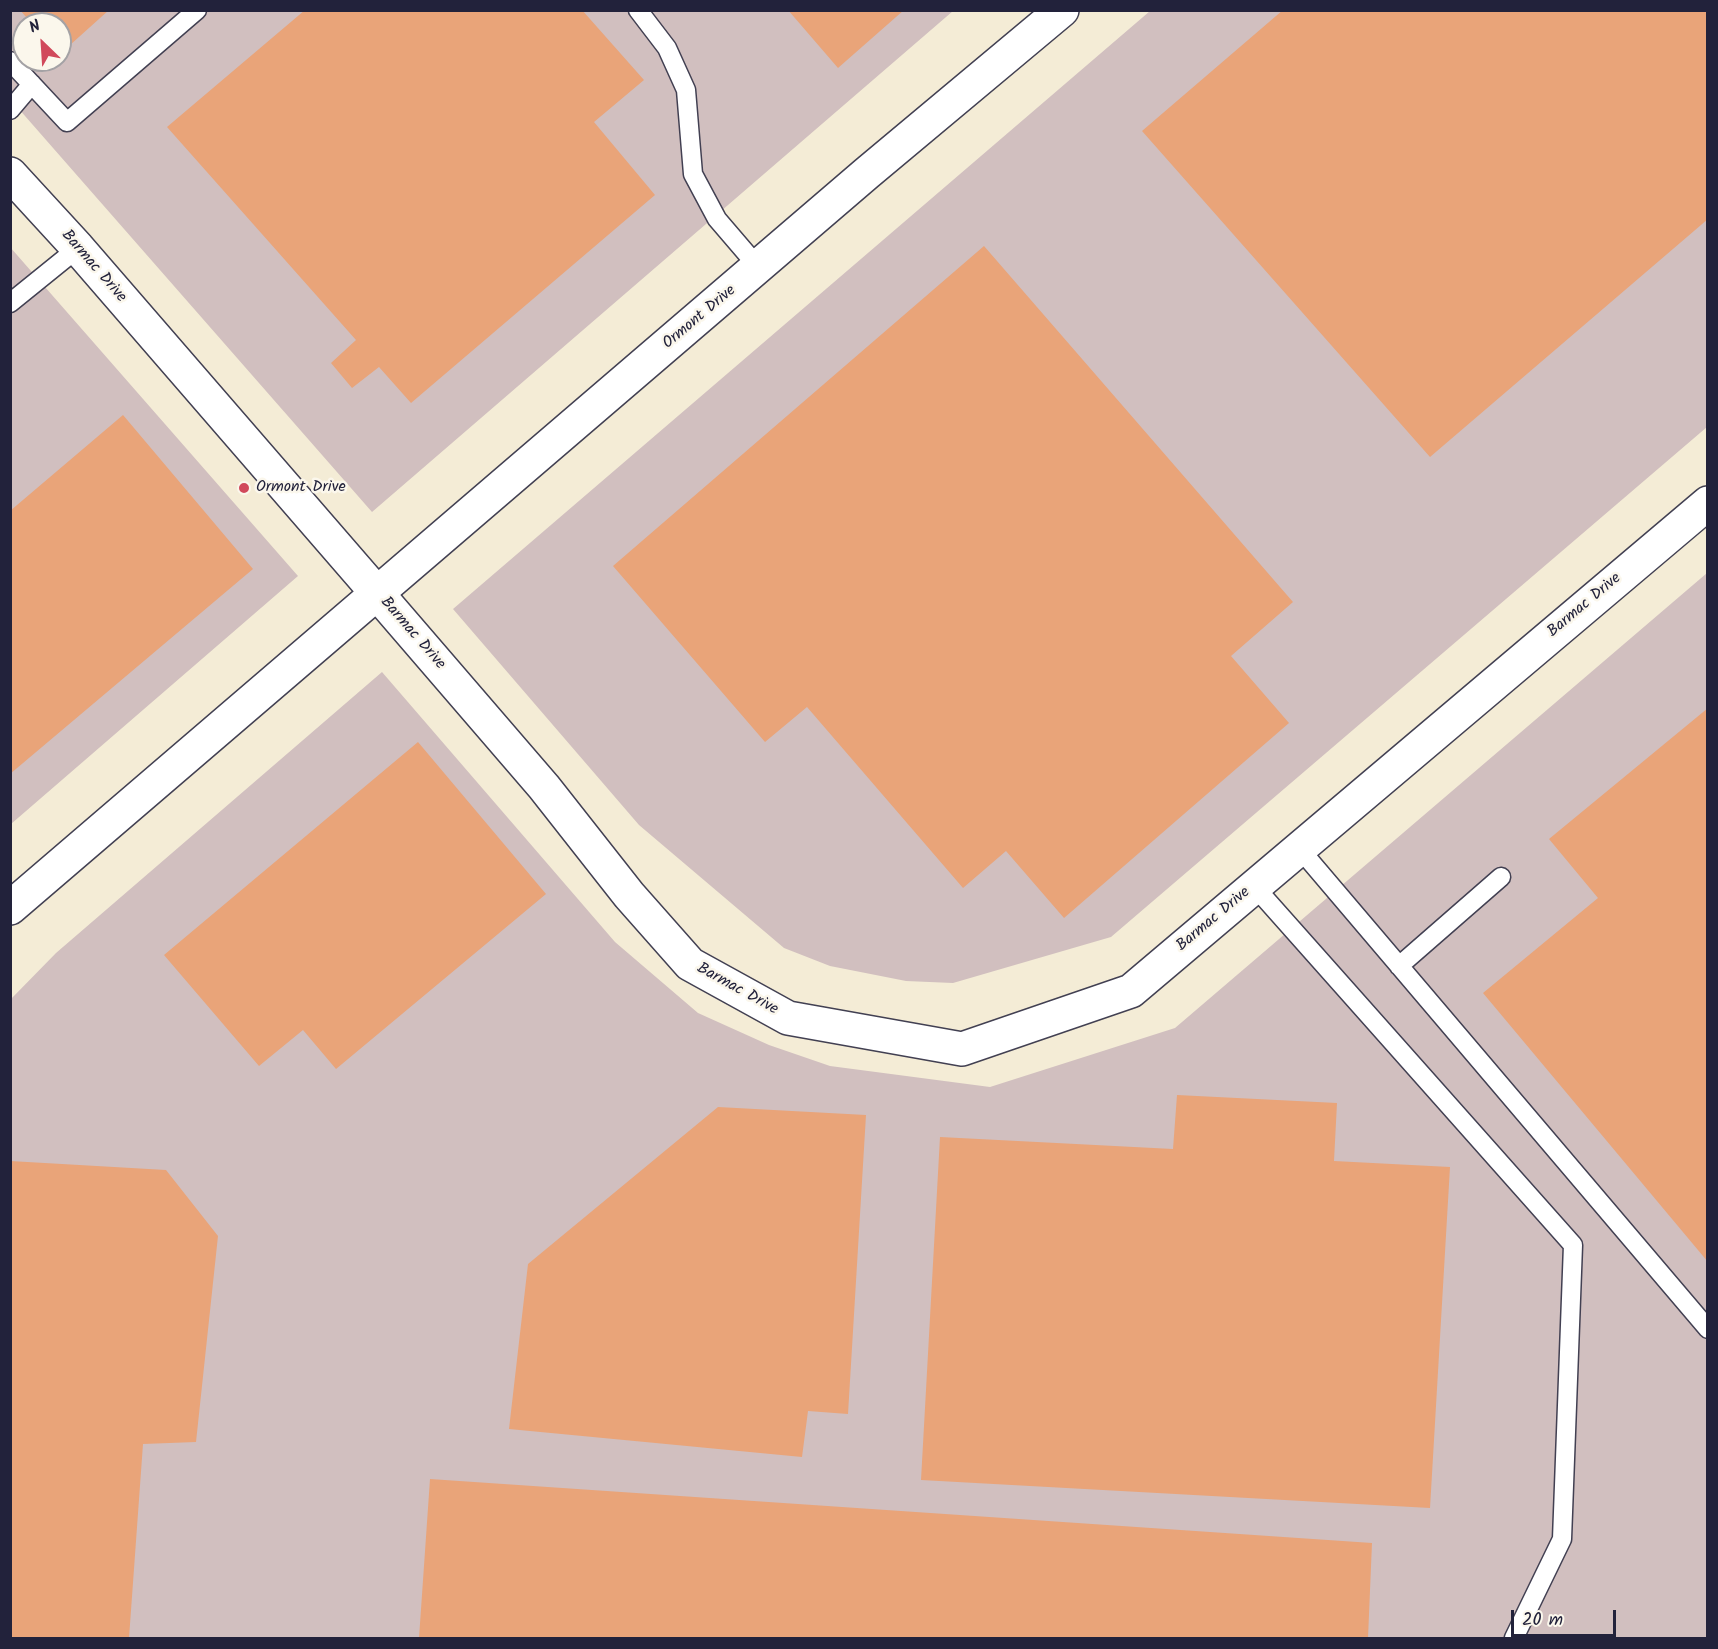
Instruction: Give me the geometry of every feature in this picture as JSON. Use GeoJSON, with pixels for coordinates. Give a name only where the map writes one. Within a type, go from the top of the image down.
{"type":"FeatureCollection","features":[{"type":"Feature","properties":{"kind":"street","name":"Ormont Drive"},"geometry":{"type":"LineString","coordinates":[[10,908],[376,592],[759,268],[867,173],[1062,10]]}},
{"type":"Feature","properties":{"kind":"street","name":"Barmac Drive"},"geometry":{"type":"LineString","coordinates":[[10,174],[78,248],[544,787],[629,895],[690,964],[788,1018],[962,1049],[1131,991],[1707,503]]}},
{"type":"Feature","properties":{"kind":"lane"},"geometry":{"type":"LineString","coordinates":[[10,61],[67,122],[197,10]]}},
{"type":"Feature","properties":{"kind":"lane"},"geometry":{"type":"LineString","coordinates":[[638,10],[667,48],[686,90],[693,174],[717,219],[759,268]]}},
{"type":"Feature","properties":{"kind":"lane"},"geometry":{"type":"LineString","coordinates":[[10,110],[32,84]]}},
{"type":"Feature","properties":{"kind":"lane"},"geometry":{"type":"LineString","coordinates":[[10,303],[78,248]]}},
{"type":"Feature","properties":{"kind":"lane"},"geometry":{"type":"LineString","coordinates":[[1299,848],[1707,1329]]}},
{"type":"Feature","properties":{"kind":"lane"},"geometry":{"type":"LineString","coordinates":[[1399,966],[1501,877]]}},
{"type":"Feature","properties":{"kind":"lane"},"geometry":{"type":"LineString","coordinates":[[1254,886],[1573,1245],[1562,1539],[1514,1638]]}},
{"type":"Feature","properties":{"kind":"shaded area"},"geometry":{"type":"Polygon","coordinates":[[[10,11],[953,11],[372,512],[11,100],[10,11]]]}},
{"type":"Feature","properties":{"kind":"shaded area"},"geometry":{"type":"Polygon","coordinates":[[[1150,11],[1707,11],[1707,427],[1111,937],[953,983],[906,981],[830,966],[784,948],[639,825],[453,609],[1150,11]]]}},
{"type":"Feature","properties":{"kind":"shaded area"},"geometry":{"type":"Polygon","coordinates":[[[10,247],[298,576],[11,824],[10,824],[10,247]]]}},
{"type":"Feature","properties":{"kind":"shaded area"},"geometry":{"type":"Polygon","coordinates":[[[1707,573],[1707,1638],[11,1638],[11,999],[56,953],[382,672],[615,942],[698,1013],[769,1045],[830,1066],[990,1087],[1175,1028],[1707,573]]]}},
{"type":"Feature","properties":{"kind":"building"},"geometry":{"type":"Polygon","coordinates":[[[20,10],[109,10],[72,43],[72,12],[22,12],[20,10]]]}},
{"type":"Feature","properties":{"kind":"building"},"geometry":{"type":"Polygon","coordinates":[[[305,10],[582,10],[644,80],[594,122],[655,195],[411,403],[379,367],[352,388],[331,363],[356,340],[167,127],[305,10]]]}},
{"type":"Feature","properties":{"kind":"building"},"geometry":{"type":"Polygon","coordinates":[[[788,10],[904,10],[838,68],[788,10]]]}},
{"type":"Feature","properties":{"kind":"building"},"geometry":{"type":"Polygon","coordinates":[[[1283,10],[1708,10],[1708,219],[1430,457],[1142,131],[1283,10]]]}},
{"type":"Feature","properties":{"kind":"building"},"geometry":{"type":"Polygon","coordinates":[[[984,246],[1293,602],[1231,656],[1289,723],[1064,918],[1006,851],[963,888],[807,707],[765,742],[613,566],[984,246]]]}},
{"type":"Feature","properties":{"kind":"building"},"geometry":{"type":"Polygon","coordinates":[[[123,415],[253,569],[10,774],[10,511],[123,415]]]}},
{"type":"Feature","properties":{"kind":"building"},"geometry":{"type":"Polygon","coordinates":[[[1708,708],[1708,1262],[1483,993],[1598,898],[1549,839],[1708,708]]]}},
{"type":"Feature","properties":{"kind":"building"},"geometry":{"type":"Polygon","coordinates":[[[418,742],[546,894],[336,1069],[303,1030],[259,1066],[164,955],[418,742]]]}},
{"type":"Feature","properties":{"kind":"building"},"geometry":{"type":"Polygon","coordinates":[[[1177,1095],[1337,1103],[1334,1161],[1450,1167],[1430,1508],[921,1480],[940,1137],[1173,1149],[1177,1095]]]}},
{"type":"Feature","properties":{"kind":"building"},"geometry":{"type":"Polygon","coordinates":[[[718,1107],[866,1115],[848,1414],[808,1411],[802,1457],[509,1429],[528,1264],[718,1107]]]}},
{"type":"Feature","properties":{"kind":"building"},"geometry":{"type":"Polygon","coordinates":[[[10,1161],[166,1170],[218,1236],[196,1442],[143,1444],[129,1638],[10,1638],[10,1161]]]}},
{"type":"Feature","properties":{"kind":"building"},"geometry":{"type":"Polygon","coordinates":[[[430,1479],[1372,1543],[1368,1638],[419,1638],[430,1479]]]}},
{"type":"Feature","properties":{"kind":"place","name":"Ormont Drive"},"geometry":{"type":"Point","coordinates":[244,488]}}]}
